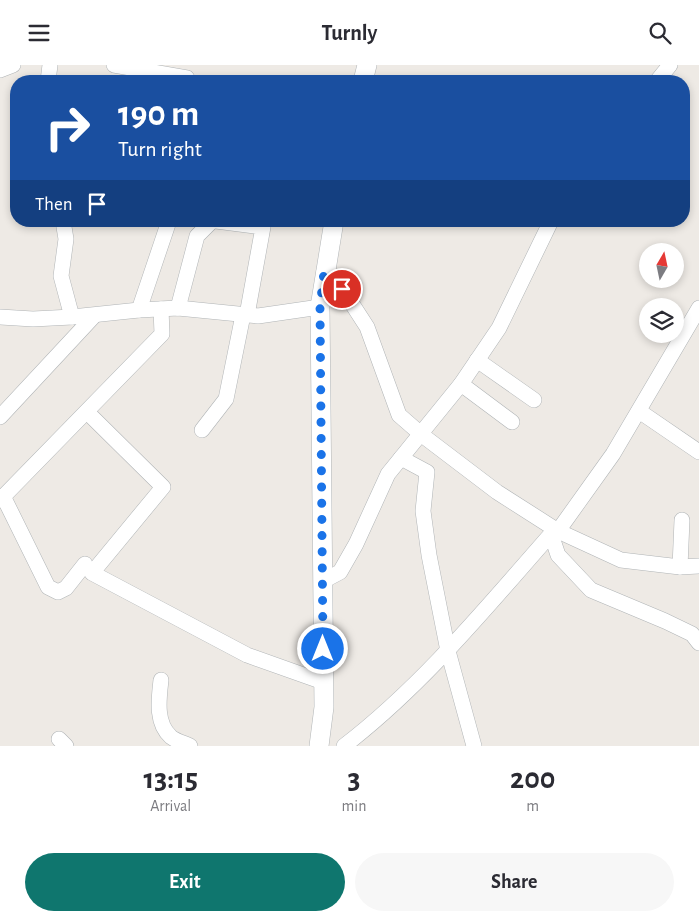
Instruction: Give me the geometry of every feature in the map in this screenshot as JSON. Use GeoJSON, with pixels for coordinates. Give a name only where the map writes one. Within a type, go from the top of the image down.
{"type":"FeatureCollection","features":[{"type":"Feature","properties":{"kind":"street"},"geometry":{"type":"LineString","coordinates":[[0,70],[13,65]]}},
{"type":"Feature","properties":{"kind":"street"},"geometry":{"type":"LineString","coordinates":[[114,65],[170,75]]}},
{"type":"Feature","properties":{"kind":"street"},"geometry":{"type":"LineString","coordinates":[[662,75],[670,65]]}},
{"type":"Feature","properties":{"kind":"street"},"geometry":{"type":"LineString","coordinates":[[64,227],[66,239],[61,276],[72,317]]}},
{"type":"Feature","properties":{"kind":"street"},"geometry":{"type":"LineString","coordinates":[[139,310],[167,227]]}},
{"type":"Feature","properties":{"kind":"street"},"geometry":{"type":"LineString","coordinates":[[178,308],[197,236],[206,227]]}},
{"type":"Feature","properties":{"kind":"street"},"geometry":{"type":"LineString","coordinates":[[202,430],[226,399],[262,227]]}},
{"type":"Feature","properties":{"kind":"street"},"geometry":{"type":"LineString","coordinates":[[319,746],[324,707],[320,307],[324,272],[333,227]]}},
{"type":"Feature","properties":{"kind":"street"},"geometry":{"type":"LineString","coordinates":[[323,581],[340,572],[356,544],[388,475],[461,384],[499,328],[548,227]]}},
{"type":"Feature","properties":{"kind":"street"},"geometry":{"type":"LineString","coordinates":[[324,272],[334,276],[366,327],[399,415],[422,435],[497,492],[554,532],[622,561],[680,567],[699,566]]}},
{"type":"Feature","properties":{"kind":"street"},"geometry":{"type":"LineString","coordinates":[[0,317],[33,319],[94,316],[139,310],[178,308],[258,316],[320,307]]}},
{"type":"Feature","properties":{"kind":"street"},"geometry":{"type":"LineString","coordinates":[[85,564],[66,588],[58,592],[48,587],[2,499],[162,335],[161,309]]}},
{"type":"Feature","properties":{"kind":"street"},"geometry":{"type":"LineString","coordinates":[[344,746],[369,726],[448,651],[554,532],[613,455],[699,309]]}},
{"type":"Feature","properties":{"kind":"street"},"geometry":{"type":"LineString","coordinates":[[0,417],[94,316]]}},
{"type":"Feature","properties":{"kind":"street"},"geometry":{"type":"LineString","coordinates":[[477,361],[534,400]]}},
{"type":"Feature","properties":{"kind":"street"},"geometry":{"type":"LineString","coordinates":[[461,384],[512,422]]}},
{"type":"Feature","properties":{"kind":"street"},"geometry":{"type":"LineString","coordinates":[[639,411],[699,452]]}},
{"type":"Feature","properties":{"kind":"street"},"geometry":{"type":"LineString","coordinates":[[86,413],[163,487],[92,573],[247,655],[323,681]]}},
{"type":"Feature","properties":{"kind":"street"},"geometry":{"type":"LineString","coordinates":[[401,457],[427,472],[423,511],[448,651],[474,746]]}},
{"type":"Feature","properties":{"kind":"street"},"geometry":{"type":"LineString","coordinates":[[680,567],[682,520]]}},
{"type":"Feature","properties":{"kind":"street"},"geometry":{"type":"LineString","coordinates":[[554,532],[558,555],[592,590],[692,634],[699,643]]}},
{"type":"Feature","properties":{"kind":"street"},"geometry":{"type":"LineString","coordinates":[[160,680],[159,708],[163,725],[172,738],[190,746]]}},
{"type":"Feature","properties":{"kind":"route"},"geometry":{"type":"LineString","coordinates":[[323,649],[320,307],[324,272],[334,276],[342,289]]}}]}
